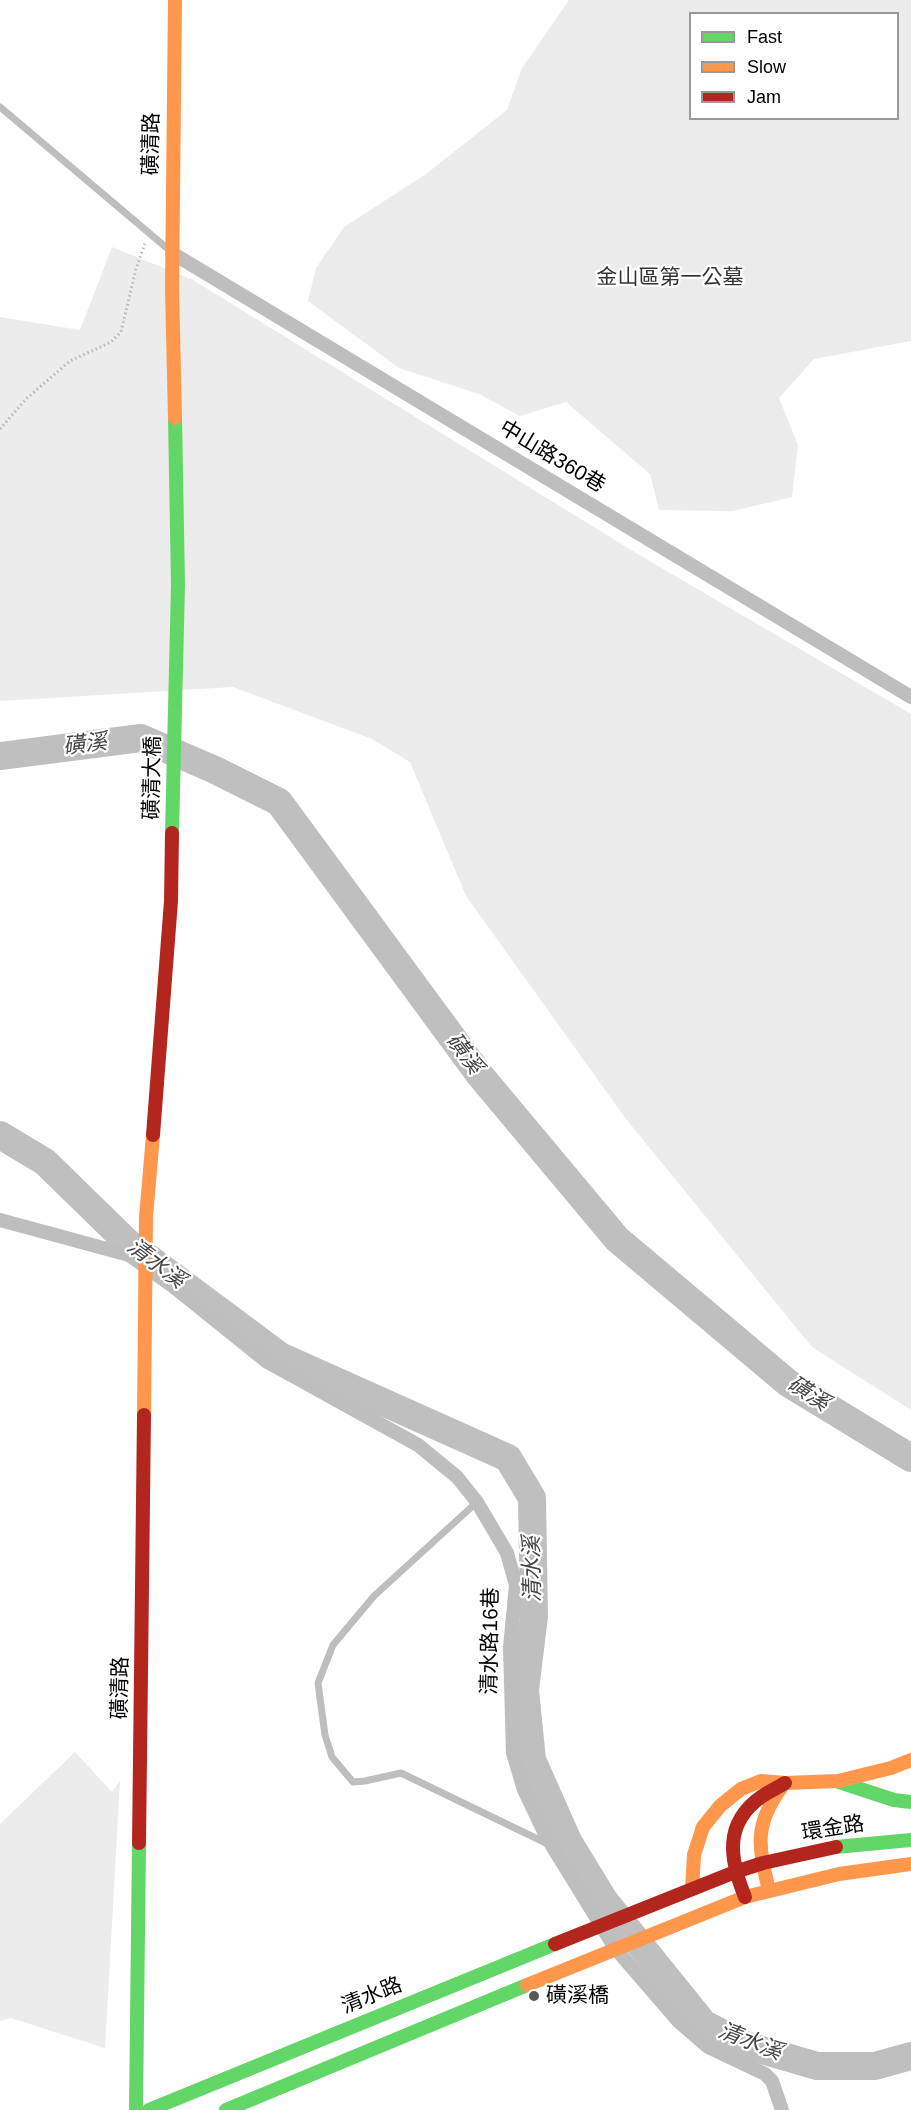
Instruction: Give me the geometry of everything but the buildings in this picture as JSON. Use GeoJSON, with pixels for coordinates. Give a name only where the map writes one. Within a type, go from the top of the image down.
{"type":"FeatureCollection","features":[{"type":"Feature","properties":{"kind":"street","name":"磺清路"},"geometry":{"type":"LineString","coordinates":[[172,289],[175,0]]}},
{"type":"Feature","properties":{"kind":"street","name":"中山路360巷"},"geometry":{"type":"LineString","coordinates":[[172,253],[911,697]]}},
{"type":"Feature","properties":{"kind":"street","name":"磺清大橋"},"geometry":{"type":"LineString","coordinates":[[147,1267],[146,1217],[172,889],[178,585],[172,289]]}},
{"type":"Feature","properties":{"kind":"street","name":"清水路16巷"},"geometry":{"type":"LineString","coordinates":[[0,1220],[129,1255],[266,1361],[418,1444],[457,1477],[477,1502],[507,1553],[516,1585],[510,1647],[513,1753],[524,1790],[552,1846],[606,1923],[618,1946],[678,2021],[708,2048],[765,2074],[772,2081],[782,2110]]}},
{"type":"Feature","properties":{"kind":"street","name":"磺清路"},"geometry":{"type":"LineString","coordinates":[[136,2110],[147,1267]]}},
{"type":"Feature","properties":{"kind":"street"},"geometry":{"type":"LineString","coordinates":[[763,1863],[692,1889],[694,1855],[703,1827],[720,1806],[741,1789],[761,1781],[785,1784],[838,1781],[891,1768],[911,1760]]}},
{"type":"Feature","properties":{"kind":"street"},"geometry":{"type":"LineString","coordinates":[[838,1781],[894,1800],[911,1802]]}},
{"type":"Feature","properties":{"kind":"street"},"geometry":{"type":"LineString","coordinates":[[769,1891],[763,1863],[761,1825],[770,1802],[785,1784]]}},
{"type":"Feature","properties":{"kind":"street"},"geometry":{"type":"LineString","coordinates":[[745,1897],[735,1872],[731,1843],[743,1813],[758,1798],[785,1784]]}},
{"type":"Feature","properties":{"kind":"street","name":"環金路"},"geometry":{"type":"LineString","coordinates":[[763,1863],[835,1847],[911,1840]]}},
{"type":"Feature","properties":{"kind":"street"},"geometry":{"type":"LineString","coordinates":[[226,2110],[618,1946],[745,1897],[839,1874],[911,1864]]}},
{"type":"Feature","properties":{"kind":"street","name":"清水路"},"geometry":{"type":"LineString","coordinates":[[149,2110],[692,1889]]}},
{"type":"Feature","properties":{"kind":"lane"},"geometry":{"type":"LineString","coordinates":[[0,107],[172,253]]}},
{"type":"Feature","properties":{"kind":"lane"},"geometry":{"type":"LineString","coordinates":[[477,1502],[374,1596],[333,1645],[318,1683],[325,1735],[332,1758],[353,1782],[401,1773],[552,1846]]}},
{"type":"Feature","properties":{"kind":"path"},"geometry":{"type":"LineString","coordinates":[[0,429],[26,399],[70,361],[111,342],[121,332],[136,269],[149,233]]}},
{"type":"Feature","properties":{"kind":"green space","name":"金山區第一公墓"},"geometry":{"type":"Polygon","coordinates":[[[569,0],[911,0],[911,341],[814,359],[779,398],[798,445],[792,497],[733,511],[659,510],[650,474],[566,402],[520,416],[479,394],[399,368],[308,301],[316,268],[344,227],[426,174],[507,110],[522,68],[569,0]]]}},
{"type":"Feature","properties":{"kind":"green space"},"geometry":{"type":"Polygon","coordinates":[[[112,247],[193,280],[636,553],[911,714],[911,1410],[812,1347],[626,1119],[466,896],[410,762],[372,739],[233,687],[0,701],[0,317],[80,330],[112,247]]]}},
{"type":"Feature","properties":{"kind":"green space"},"geometry":{"type":"Polygon","coordinates":[[[75,1752],[112,1792],[120,1781],[105,2048],[11,2018],[0,2021],[0,1824],[75,1752]]]}},
{"type":"Feature","properties":{"kind":"waterway","name":"磺溪"},"geometry":{"type":"LineString","coordinates":[[0,756],[141,738],[215,770],[279,802],[479,1074],[617,1239],[788,1383],[911,1458]]}},
{"type":"Feature","properties":{"kind":"waterway","name":"清水溪"},"geometry":{"type":"LineString","coordinates":[[0,1135],[45,1162],[127,1242],[280,1356],[508,1458],[532,1498],[534,1616],[525,1690],[532,1760],[568,1841],[604,1900],[704,2024],[745,2045],[817,2066],[875,2066],[911,2056]]}},
{"type":"Feature","properties":{"kind":"traffic: fast"},"geometry":{"type":"LineString","coordinates":[[172,833],[178,585],[175,418]]}},
{"type":"Feature","properties":{"kind":"traffic: fast"},"geometry":{"type":"LineString","coordinates":[[839,1782],[894,1800],[911,1802]]}},
{"type":"Feature","properties":{"kind":"traffic: fast"},"geometry":{"type":"LineString","coordinates":[[836,1847],[911,1840]]}},
{"type":"Feature","properties":{"kind":"traffic: fast"},"geometry":{"type":"LineString","coordinates":[[136,2110],[139,1843]]}},
{"type":"Feature","properties":{"kind":"traffic: fast"},"geometry":{"type":"LineString","coordinates":[[149,2110],[555,1944]]}},
{"type":"Feature","properties":{"kind":"traffic: fast"},"geometry":{"type":"LineString","coordinates":[[226,2110],[527,1985]]}},
{"type":"Feature","properties":{"kind":"traffic: slow"},"geometry":{"type":"LineString","coordinates":[[175,0],[172,289],[175,418]]}},
{"type":"Feature","properties":{"kind":"traffic: slow"},"geometry":{"type":"LineString","coordinates":[[144,1415],[146,1217],[153,1135]]}},
{"type":"Feature","properties":{"kind":"traffic: slow"},"geometry":{"type":"LineString","coordinates":[[692,1889],[694,1855],[703,1827],[720,1806],[741,1789],[761,1781],[785,1783],[838,1781],[891,1768],[911,1760]]}},
{"type":"Feature","properties":{"kind":"traffic: slow"},"geometry":{"type":"LineString","coordinates":[[769,1891],[761,1849],[762,1826],[781,1788]]}},
{"type":"Feature","properties":{"kind":"traffic: slow"},"geometry":{"type":"LineString","coordinates":[[527,1985],[745,1897],[839,1874],[911,1864]]}},
{"type":"Feature","properties":{"kind":"traffic: jam"},"geometry":{"type":"LineString","coordinates":[[153,1135],[171,901],[172,833]]}},
{"type":"Feature","properties":{"kind":"traffic: jam"},"geometry":{"type":"LineString","coordinates":[[139,1843],[144,1415]]}},
{"type":"Feature","properties":{"kind":"traffic: jam"},"geometry":{"type":"LineString","coordinates":[[745,1897],[733,1856],[735,1831],[740,1819],[749,1808],[761,1797],[785,1783]]}},
{"type":"Feature","properties":{"kind":"traffic: jam"},"geometry":{"type":"LineString","coordinates":[[555,1944],[735,1872],[763,1863],[836,1847]]}},
{"type":"Feature","properties":{"kind":"place","name":"磺溪橋"},"geometry":{"type":"Point","coordinates":[534,1996]}}]}
